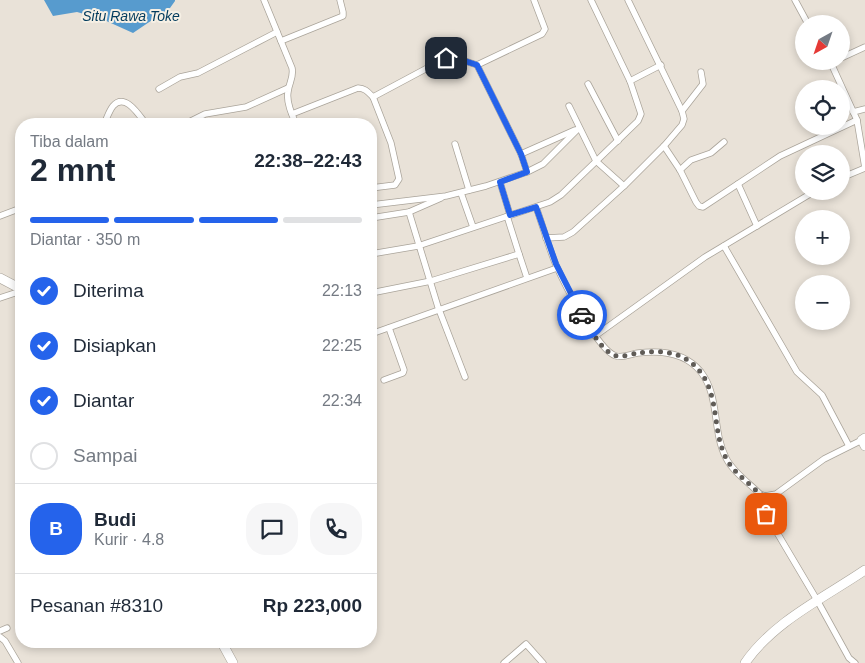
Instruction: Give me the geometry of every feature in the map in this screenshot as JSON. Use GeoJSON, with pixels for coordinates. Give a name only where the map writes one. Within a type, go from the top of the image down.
{"type":"FeatureCollection","features":[{"type":"Feature","properties":{"kind":"street"},"geometry":{"type":"LineString","coordinates":[[281,40],[343,16],[344,12],[340,0]]}},
{"type":"Feature","properties":{"kind":"street"},"geometry":{"type":"LineString","coordinates":[[372,97],[446,58],[456,58],[477,65],[542,34],[545,29],[534,0]]}},
{"type":"Feature","properties":{"kind":"street"},"geometry":{"type":"LineString","coordinates":[[377,253],[418,246],[556,199],[641,118],[630,81],[591,0]]}},
{"type":"Feature","properties":{"kind":"street"},"geometry":{"type":"LineString","coordinates":[[546,238],[564,237],[573,232],[624,186],[682,125],[684,119],[682,111],[628,0]]}},
{"type":"Feature","properties":{"kind":"street"},"geometry":{"type":"LineString","coordinates":[[794,0],[803,15]]}},
{"type":"Feature","properties":{"kind":"street"},"geometry":{"type":"LineString","coordinates":[[266,1],[293,72],[287,97],[294,118]]}},
{"type":"Feature","properties":{"kind":"street"},"geometry":{"type":"LineString","coordinates":[[159,90],[180,77],[198,73],[277,32]]}},
{"type":"Feature","properties":{"kind":"street"},"geometry":{"type":"LineString","coordinates":[[850,54],[865,47]]}},
{"type":"Feature","properties":{"kind":"street"},"geometry":{"type":"LineString","coordinates":[[477,65],[521,154],[527,172]]}},
{"type":"Feature","properties":{"kind":"street"},"geometry":{"type":"LineString","coordinates":[[630,81],[660,65]]}},
{"type":"Feature","properties":{"kind":"street"},"geometry":{"type":"LineString","coordinates":[[835,70],[857,120],[865,168],[850,174]]}},
{"type":"Feature","properties":{"kind":"street"},"geometry":{"type":"LineString","coordinates":[[682,111],[703,84],[702,72]]}},
{"type":"Feature","properties":{"kind":"street"},"geometry":{"type":"LineString","coordinates":[[588,84],[618,140]]}},
{"type":"Feature","properties":{"kind":"street"},"geometry":{"type":"LineString","coordinates":[[196,118],[204,114],[246,107],[288,88]]}},
{"type":"Feature","properties":{"kind":"street"},"geometry":{"type":"LineString","coordinates":[[292,114],[358,88],[364,89],[372,97],[391,143],[399,179],[395,184],[377,187]]}},
{"type":"Feature","properties":{"kind":"street"},"geometry":{"type":"LineString","coordinates":[[107,118],[115,104],[124,101],[141,118]]}},
{"type":"Feature","properties":{"kind":"street"},"geometry":{"type":"LineString","coordinates":[[569,106],[596,161],[624,186]]}},
{"type":"Feature","properties":{"kind":"street"},"geometry":{"type":"LineString","coordinates":[[853,112],[865,109]]}},
{"type":"Feature","properties":{"kind":"street"},"geometry":{"type":"LineString","coordinates":[[664,146],[680,170],[696,202],[701,207],[780,156],[857,120]]}},
{"type":"Feature","properties":{"kind":"street"},"geometry":{"type":"LineString","coordinates":[[521,154],[579,128]]}},
{"type":"Feature","properties":{"kind":"street"},"geometry":{"type":"LineString","coordinates":[[377,204],[461,193],[527,172],[543,164],[579,128]]}},
{"type":"Feature","properties":{"kind":"street"},"geometry":{"type":"LineString","coordinates":[[680,170],[691,160],[711,153],[724,142]]}},
{"type":"Feature","properties":{"kind":"street"},"geometry":{"type":"LineString","coordinates":[[455,144],[469,190]]}},
{"type":"Feature","properties":{"kind":"street"},"geometry":{"type":"LineString","coordinates":[[500,182],[508,216],[527,278]]}},
{"type":"Feature","properties":{"kind":"street"},"geometry":{"type":"LineString","coordinates":[[738,184],[757,226]]}},
{"type":"Feature","properties":{"kind":"street"},"geometry":{"type":"LineString","coordinates":[[461,193],[473,227]]}},
{"type":"Feature","properties":{"kind":"street"},"geometry":{"type":"LineString","coordinates":[[377,217],[409,212],[446,196]]}},
{"type":"Feature","properties":{"kind":"street"},"geometry":{"type":"LineString","coordinates":[[595,336],[668,283],[724,246],[800,200]]}},
{"type":"Feature","properties":{"kind":"street"},"geometry":{"type":"LineString","coordinates":[[536,207],[557,268],[575,304],[595,336],[607,350],[616,356],[664,352],[683,357],[695,366],[703,375],[712,394],[721,446],[727,460],[760,494],[765,496],[776,494],[815,464],[849,446],[864,442]]}},
{"type":"Feature","properties":{"kind":"street"},"geometry":{"type":"LineString","coordinates":[[0,216],[15,210]]}},
{"type":"Feature","properties":{"kind":"street"},"geometry":{"type":"LineString","coordinates":[[409,212],[418,246],[464,377]]}},
{"type":"Feature","properties":{"kind":"street"},"geometry":{"type":"LineString","coordinates":[[724,246],[797,372],[822,395],[849,446]]}},
{"type":"Feature","properties":{"kind":"street"},"geometry":{"type":"LineString","coordinates":[[377,291],[431,281],[519,254]]}},
{"type":"Feature","properties":{"kind":"street"},"geometry":{"type":"LineString","coordinates":[[377,332],[557,268]]}},
{"type":"Feature","properties":{"kind":"street"},"geometry":{"type":"LineString","coordinates":[[0,278],[15,287]]}},
{"type":"Feature","properties":{"kind":"street"},"geometry":{"type":"LineString","coordinates":[[0,298],[15,292]]}},
{"type":"Feature","properties":{"kind":"street"},"geometry":{"type":"LineString","coordinates":[[384,380],[404,371],[389,328]]}},
{"type":"Feature","properties":{"kind":"street"},"geometry":{"type":"LineString","coordinates":[[765,496],[764,509],[766,514],[849,658],[854,663]]}},
{"type":"Feature","properties":{"kind":"street"},"geometry":{"type":"LineString","coordinates":[[745,663],[759,645],[817,600],[865,570]]}},
{"type":"Feature","properties":{"kind":"street"},"geometry":{"type":"LineString","coordinates":[[0,631],[7,628]]}},
{"type":"Feature","properties":{"kind":"street"},"geometry":{"type":"LineString","coordinates":[[0,637],[5,641],[18,663]]}},
{"type":"Feature","properties":{"kind":"street"},"geometry":{"type":"LineString","coordinates":[[504,663],[526,644],[543,663]]}},
{"type":"Feature","properties":{"kind":"street"},"geometry":{"type":"LineString","coordinates":[[225,648],[233,663]]}},
{"type":"Feature","properties":{"kind":"water","name":"Situ Rawa Toke"},"geometry":{"type":"Polygon","coordinates":[[[44,0],[175,1],[170,8],[133,33],[102,19],[77,12],[53,16],[44,0]]]}},
{"type":"Feature","properties":{"kind":"way so far"},"geometry":{"type":"LineString","coordinates":[[582,315],[595,336],[607,350],[616,356],[664,352],[690,360],[700,370],[712,394],[721,446],[727,460],[760,494],[765,496],[764,509],[766,514]]}},
{"type":"Feature","properties":{"kind":"route"},"geometry":{"type":"LineString","coordinates":[[446,58],[456,58],[477,65],[521,154],[527,172],[500,182],[510,215],[536,207],[556,264],[582,315]]}}]}
